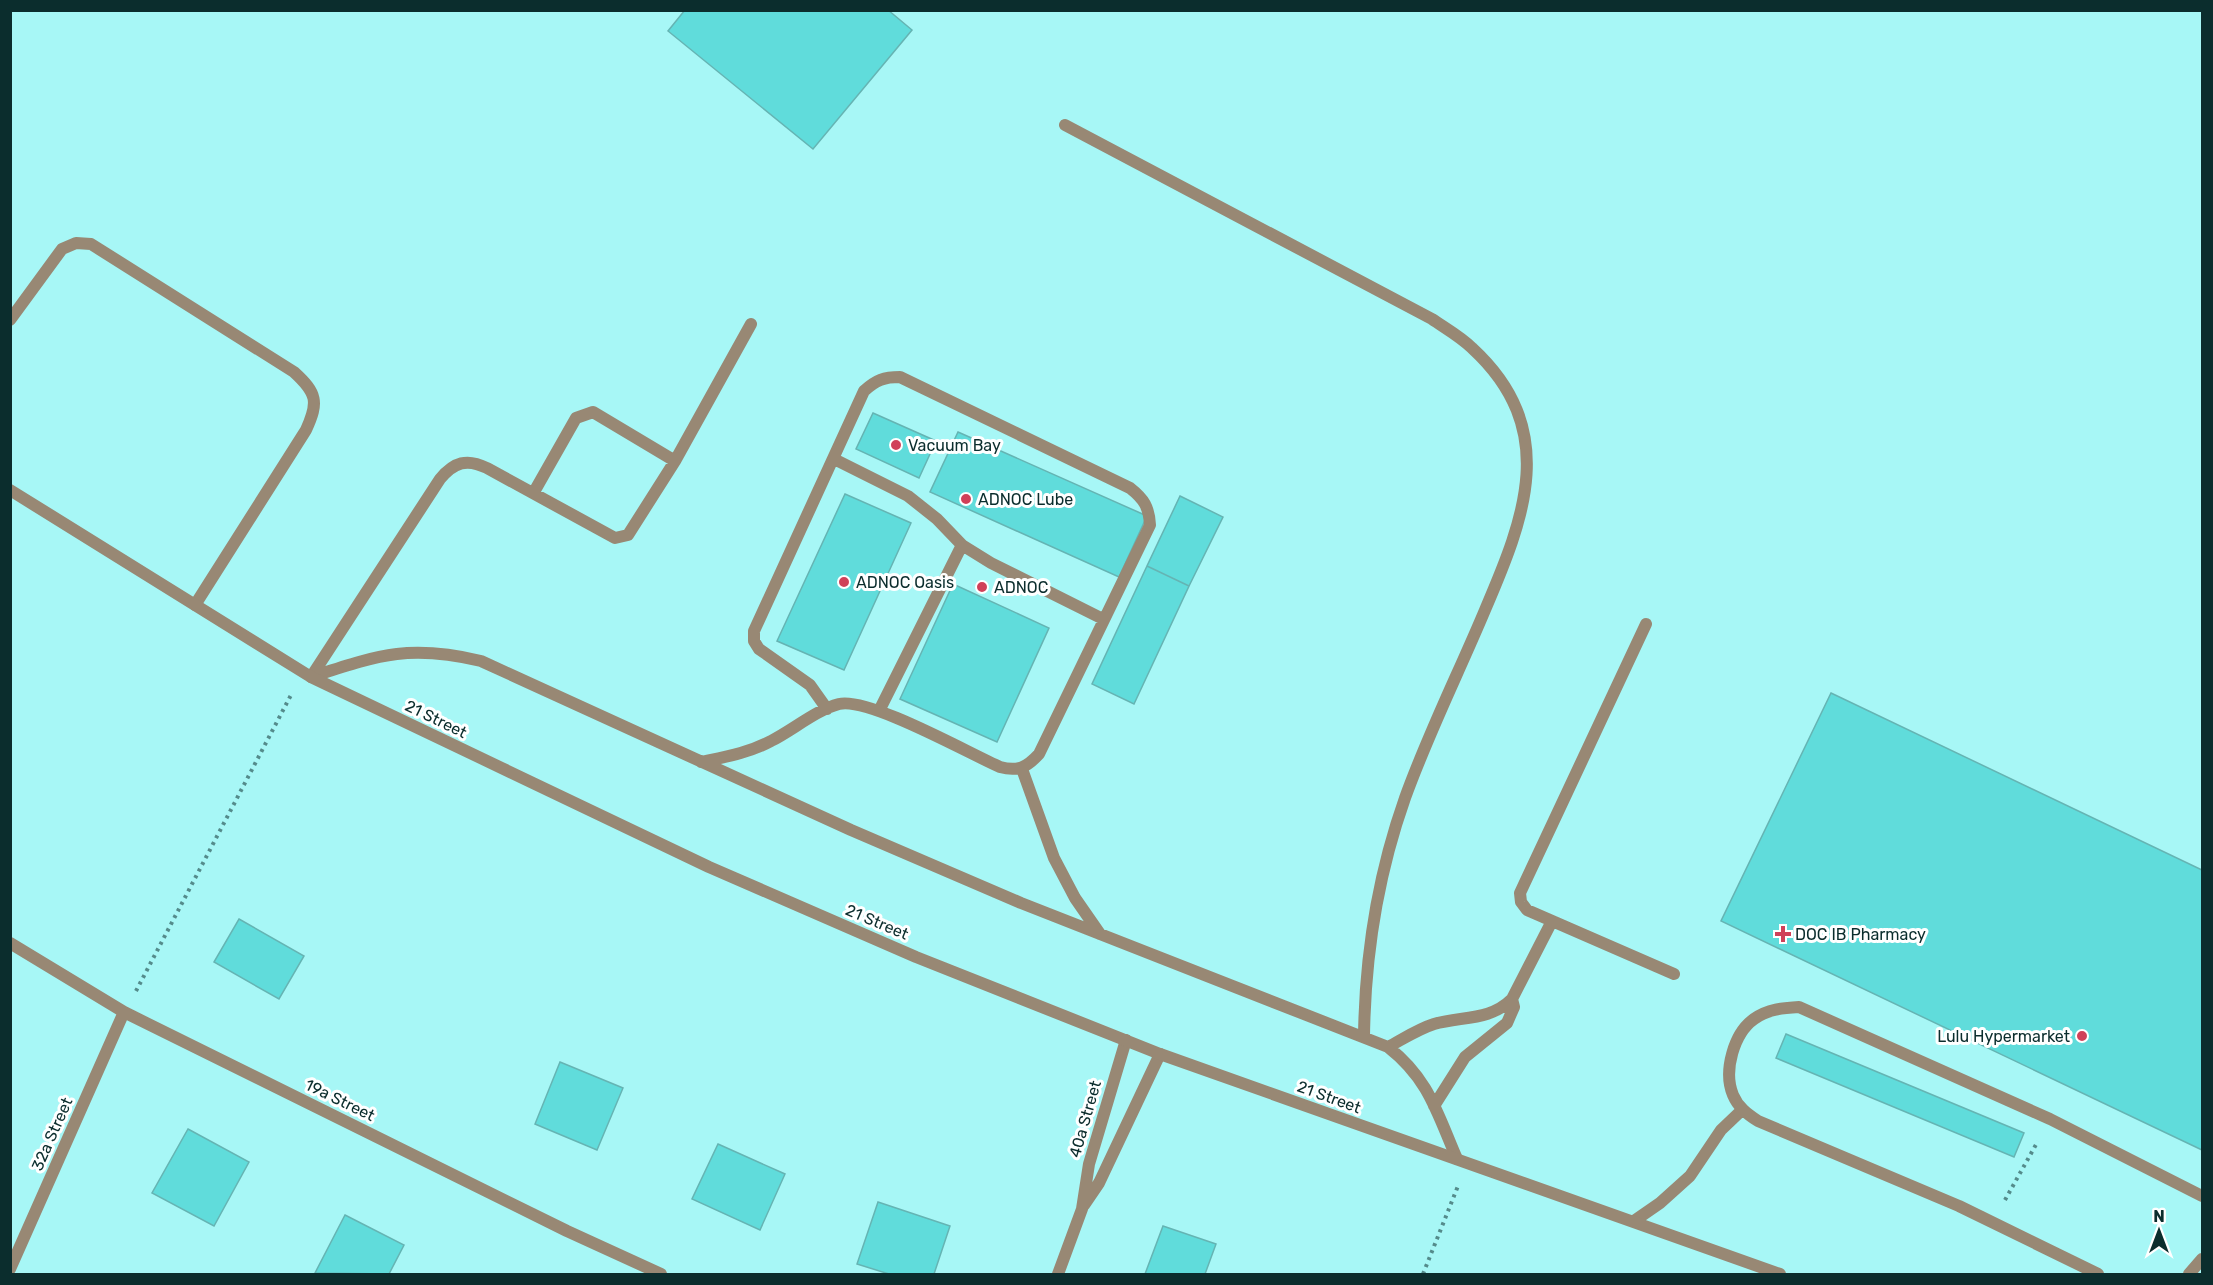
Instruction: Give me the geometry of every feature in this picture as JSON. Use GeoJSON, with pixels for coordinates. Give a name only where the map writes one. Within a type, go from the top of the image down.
{"type":"FeatureCollection","features":[{"type":"Feature","properties":{"kind":"street"},"geometry":{"type":"LineString","coordinates":[[1065,125],[1432,319],[1471,346],[1490,366],[1506,389],[1517,414],[1528,475],[1524,505],[1503,569],[1406,795],[1389,846],[1368,944],[1364,1038]]}},
{"type":"Feature","properties":{"kind":"street"},"geometry":{"type":"LineString","coordinates":[[10,320],[62,249],[76,243],[91,244],[294,372],[307,384],[315,398],[313,415],[306,430],[195,605]]}},
{"type":"Feature","properties":{"kind":"street"},"geometry":{"type":"LineString","coordinates":[[307,675],[448,468],[461,462],[475,462],[534,492],[609,535],[622,538],[633,529],[675,461],[751,324]]}},
{"type":"Feature","properties":{"kind":"street"},"geometry":{"type":"LineString","coordinates":[[700,762],[735,755],[768,743],[826,709],[850,702],[879,711],[1000,767],[1011,770],[1022,769],[1039,754],[1150,525],[1146,503],[1130,488],[900,377],[886,377],[874,381],[864,390],[754,631],[754,640],[759,649],[810,685],[826,709]]}},
{"type":"Feature","properties":{"kind":"street"},"geometry":{"type":"LineString","coordinates":[[534,492],[570,426],[584,413],[593,412],[675,461]]}},
{"type":"Feature","properties":{"kind":"street"},"geometry":{"type":"LineString","coordinates":[[834,459],[908,496],[937,519],[962,544],[991,563],[1103,619]]}},
{"type":"Feature","properties":{"kind":"street","name":"21 Street"},"geometry":{"type":"LineString","coordinates":[[10,490],[307,675],[709,867],[916,957],[1160,1054],[1634,1221],[1780,1275]]}},
{"type":"Feature","properties":{"kind":"street"},"geometry":{"type":"LineString","coordinates":[[879,711],[962,544]]}},
{"type":"Feature","properties":{"kind":"street"},"geometry":{"type":"LineString","coordinates":[[1646,624],[1522,883],[1520,892],[1521,902],[1527,910],[1674,974]]}},
{"type":"Feature","properties":{"kind":"street"},"geometry":{"type":"LineString","coordinates":[[307,675],[406,651],[444,652],[481,660],[861,835],[1100,934],[1388,1047],[1408,1063],[1424,1083],[1462,1161]]}},
{"type":"Feature","properties":{"kind":"street"},"geometry":{"type":"LineString","coordinates":[[1022,769],[1054,858],[1075,898],[1100,934]]}},
{"type":"Feature","properties":{"kind":"street"},"geometry":{"type":"LineString","coordinates":[[1388,1047],[1433,1025],[1498,1011],[1512,999],[1552,921]]}},
{"type":"Feature","properties":{"kind":"street","name":"19a Street"},"geometry":{"type":"LineString","coordinates":[[10,944],[124,1012],[567,1232],[661,1275]]}},
{"type":"Feature","properties":{"kind":"street"},"geometry":{"type":"LineString","coordinates":[[1434,1106],[1465,1057],[1507,1023],[1514,1007],[1512,999]]}},
{"type":"Feature","properties":{"kind":"street"},"geometry":{"type":"LineString","coordinates":[[2098,1275],[1993,1222],[1758,1121],[1742,1110],[1732,1094],[1729,1076],[1739,1036],[1754,1019],[1775,1008],[1799,1006],[2050,1119],[2202,1196]]}},
{"type":"Feature","properties":{"kind":"street","name":"32a Street"},"geometry":{"type":"LineString","coordinates":[[10,1269],[124,1012]]}},
{"type":"Feature","properties":{"kind":"street","name":"40a Street"},"geometry":{"type":"LineString","coordinates":[[1058,1275],[1082,1209],[1089,1164],[1126,1040]]}},
{"type":"Feature","properties":{"kind":"street","name":"40a Street"},"geometry":{"type":"LineString","coordinates":[[1082,1209],[1099,1183],[1160,1054]]}},
{"type":"Feature","properties":{"kind":"street"},"geometry":{"type":"LineString","coordinates":[[1634,1221],[1660,1203],[1690,1176],[1721,1130],[1742,1110]]}},
{"type":"Feature","properties":{"kind":"street"},"geometry":{"type":"LineString","coordinates":[[2189,1275],[2202,1259]]}},
{"type":"Feature","properties":{"kind":"path"},"geometry":{"type":"LineString","coordinates":[[124,1012],[307,675]]}},
{"type":"Feature","properties":{"kind":"path"},"geometry":{"type":"LineString","coordinates":[[1993,1222],[2050,1119]]}},
{"type":"Feature","properties":{"kind":"path"},"geometry":{"type":"LineString","coordinates":[[1423,1275],[1462,1161]]}},
{"type":"Feature","properties":{"kind":"building"},"geometry":{"type":"Polygon","coordinates":[[[685,10],[888,10],[912,30],[813,149],[668,31],[685,10]]]}},
{"type":"Feature","properties":{"kind":"building","name":"Vacuum Bay"},"geometry":{"type":"Polygon","coordinates":[[[873,413],[936,441],[919,478],[856,449],[873,413]]]}},
{"type":"Feature","properties":{"kind":"building"},"geometry":{"type":"Polygon","coordinates":[[[958,432],[1147,516],[1119,577],[930,492],[958,432]]]}},
{"type":"Feature","properties":{"kind":"building","name":"ADNOC Oasis"},"geometry":{"type":"Polygon","coordinates":[[[845,494],[911,523],[844,670],[777,641],[845,494]]]}},
{"type":"Feature","properties":{"kind":"building"},"geometry":{"type":"Polygon","coordinates":[[[1180,496],[1223,517],[1189,586],[1147,566],[1180,496]]]}},
{"type":"Feature","properties":{"kind":"building"},"geometry":{"type":"Polygon","coordinates":[[[1147,566],[1189,586],[1134,704],[1092,684],[1147,566]]]}},
{"type":"Feature","properties":{"kind":"building"},"geometry":{"type":"Polygon","coordinates":[[[953,584],[1049,628],[997,742],[900,699],[953,584]]]}},
{"type":"Feature","properties":{"kind":"building","name":"Lulu Hypermarket"},"geometry":{"type":"Polygon","coordinates":[[[1831,693],[2202,870],[2202,1150],[1721,921],[1831,693]]]}},
{"type":"Feature","properties":{"kind":"building"},"geometry":{"type":"Polygon","coordinates":[[[239,919],[304,956],[279,999],[214,962],[239,919]]]}},
{"type":"Feature","properties":{"kind":"building"},"geometry":{"type":"Polygon","coordinates":[[[1786,1034],[2024,1133],[2014,1157],[1776,1058],[1786,1034]]]}},
{"type":"Feature","properties":{"kind":"building"},"geometry":{"type":"Polygon","coordinates":[[[560,1062],[623,1088],[597,1150],[535,1124],[560,1062]]]}},
{"type":"Feature","properties":{"kind":"building"},"geometry":{"type":"Polygon","coordinates":[[[188,1129],[249,1162],[214,1226],[152,1193],[188,1129]]]}},
{"type":"Feature","properties":{"kind":"building"},"geometry":{"type":"Polygon","coordinates":[[[718,1144],[785,1174],[760,1230],[692,1199],[718,1144]]]}},
{"type":"Feature","properties":{"kind":"building"},"geometry":{"type":"Polygon","coordinates":[[[878,1202],[950,1226],[934,1274],[889,1274],[857,1264],[878,1202]]]}},
{"type":"Feature","properties":{"kind":"building"},"geometry":{"type":"Polygon","coordinates":[[[345,1215],[404,1245],[389,1274],[315,1273],[345,1215]]]}},
{"type":"Feature","properties":{"kind":"building"},"geometry":{"type":"Polygon","coordinates":[[[1163,1226],[1216,1244],[1205,1274],[1145,1274],[1163,1226]]]}},
{"type":"Feature","properties":{"kind":"place","name":"Vacuum Bay"},"geometry":{"type":"Point","coordinates":[896,445]}},
{"type":"Feature","properties":{"kind":"place","name":"ADNOC Lube"},"geometry":{"type":"Point","coordinates":[966,499]}},
{"type":"Feature","properties":{"kind":"place","name":"ADNOC Oasis"},"geometry":{"type":"Point","coordinates":[844,582]}},
{"type":"Feature","properties":{"kind":"place","name":"ADNOC"},"geometry":{"type":"Point","coordinates":[982,587]}},
{"type":"Feature","properties":{"kind":"place","name":"DOC IB Pharmacy"},"geometry":{"type":"Point","coordinates":[1783,934]}},
{"type":"Feature","properties":{"kind":"place","name":"Lulu Hypermarket"},"geometry":{"type":"Point","coordinates":[2082,1036]}}]}
